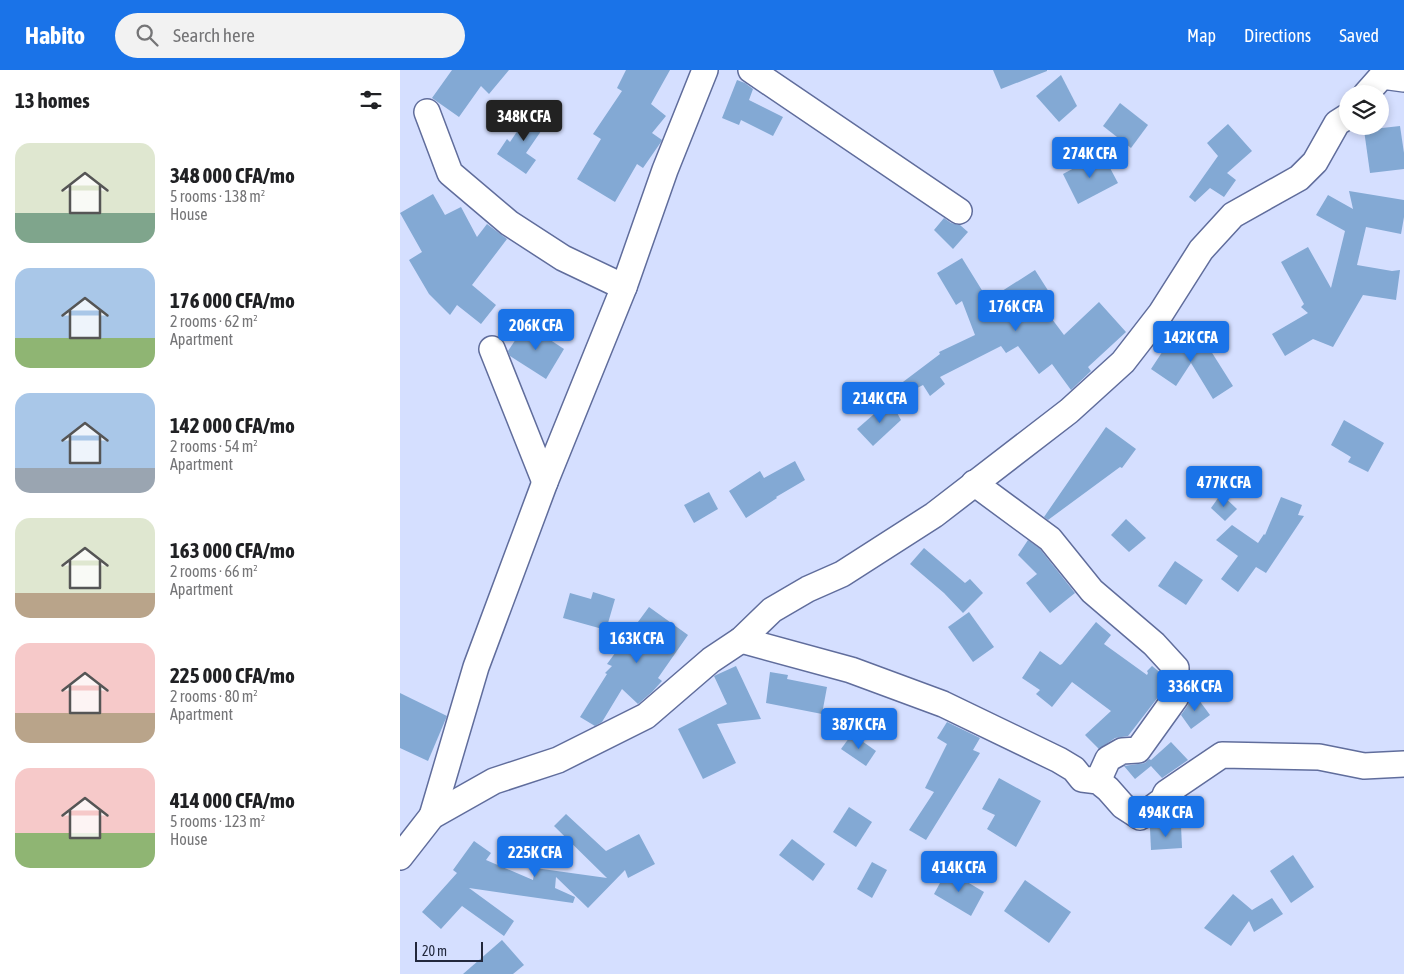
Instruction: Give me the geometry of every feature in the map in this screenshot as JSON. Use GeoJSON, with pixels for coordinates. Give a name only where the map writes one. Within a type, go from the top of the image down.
{"type":"FeatureCollection","features":[{"type":"Feature","properties":{"kind":"street"},"geometry":{"type":"LineString","coordinates":[[400,857],[432,816],[476,667],[545,482],[624,287],[665,170],[705,70]]}},
{"type":"Feature","properties":{"kind":"street"},"geometry":{"type":"LineString","coordinates":[[751,70],[959,211]]}},
{"type":"Feature","properties":{"kind":"street"},"geometry":{"type":"LineString","coordinates":[[427,112],[450,173],[509,222],[555,253],[624,287]]}},
{"type":"Feature","properties":{"kind":"street"},"geometry":{"type":"LineString","coordinates":[[432,816],[494,781],[558,760],[646,716],[711,660],[740,640],[772,610],[808,589],[842,574],[934,515],[1069,411],[1123,362],[1161,314],[1201,250],[1234,215],[1300,178],[1315,162],[1339,122]]}},
{"type":"Feature","properties":{"kind":"street"},"geometry":{"type":"LineString","coordinates":[[492,349],[545,482]]}},
{"type":"Feature","properties":{"kind":"street"},"geometry":{"type":"LineString","coordinates":[[974,483],[1050,539],[1092,591],[1154,644],[1176,668],[1176,697],[1138,750],[1122,750],[1108,759],[1098,781]]}},
{"type":"Feature","properties":{"kind":"street"},"geometry":{"type":"LineString","coordinates":[[740,640],[852,670],[943,704],[1059,760],[1074,769],[1082,779],[1098,781],[1123,806],[1140,817],[1163,800],[1166,793],[1222,755],[1319,757],[1364,766],[1404,764]]}},
{"type":"Feature","properties":{"kind":"building"},"geometry":{"type":"Polygon","coordinates":[[[452,70],[509,70],[489,94],[481,86],[459,117],[432,98],[452,70]]]}},
{"type":"Feature","properties":{"kind":"building"},"geometry":{"type":"Polygon","coordinates":[[[626,70],[670,70],[651,104],[666,116],[652,133],[662,140],[643,168],[637,164],[615,202],[577,179],[601,139],[593,134],[622,91],[617,88],[626,70]]]}},
{"type":"Feature","properties":{"kind":"building"},"geometry":{"type":"Polygon","coordinates":[[[993,70],[1047,70],[1047,71],[1001,89],[993,70]]]}},
{"type":"Feature","properties":{"kind":"building"},"geometry":{"type":"Polygon","coordinates":[[[1061,75],[1077,106],[1059,122],[1036,96],[1061,75]]]}},
{"type":"Feature","properties":{"kind":"building"},"geometry":{"type":"Polygon","coordinates":[[[737,80],[753,89],[749,100],[783,117],[773,136],[741,120],[739,125],[722,118],[737,80]]]}},
{"type":"Feature","properties":{"kind":"building"},"geometry":{"type":"Polygon","coordinates":[[[1120,103],[1148,125],[1131,148],[1103,126],[1120,103]]]}},
{"type":"Feature","properties":{"kind":"building"},"geometry":{"type":"Polygon","coordinates":[[[535,107],[550,118],[526,153],[536,160],[526,174],[497,154],[507,139],[510,142],[535,107]]]}},
{"type":"Feature","properties":{"kind":"building"},"geometry":{"type":"Polygon","coordinates":[[[1228,124],[1252,151],[1227,173],[1236,180],[1224,197],[1210,188],[1195,202],[1189,197],[1218,156],[1207,143],[1228,124]]]}},
{"type":"Feature","properties":{"kind":"building"},"geometry":{"type":"Polygon","coordinates":[[[1400,126],[1404,169],[1370,173],[1365,135],[1389,135],[1389,127],[1400,126]]]}},
{"type":"Feature","properties":{"kind":"building"},"geometry":{"type":"Polygon","coordinates":[[[1102,153],[1118,183],[1078,204],[1063,174],[1102,153]]]}},
{"type":"Feature","properties":{"kind":"building"},"geometry":{"type":"Polygon","coordinates":[[[1349,191],[1404,200],[1401,234],[1366,227],[1357,265],[1392,271],[1400,270],[1396,300],[1363,295],[1333,347],[1313,339],[1285,356],[1272,334],[1308,313],[1301,307],[1304,304],[1281,262],[1308,247],[1331,288],[1345,231],[1316,215],[1328,195],[1353,209],[1349,191]]]}},
{"type":"Feature","properties":{"kind":"building"},"geometry":{"type":"Polygon","coordinates":[[[433,194],[445,215],[461,207],[477,237],[487,224],[507,239],[472,285],[496,305],[481,324],[457,305],[450,315],[429,294],[409,260],[422,252],[400,213],[433,194]]]}},
{"type":"Feature","properties":{"kind":"building"},"geometry":{"type":"Polygon","coordinates":[[[944,218],[951,223],[960,225],[968,232],[953,249],[934,230],[944,218]]]}},
{"type":"Feature","properties":{"kind":"building"},"geometry":{"type":"Polygon","coordinates":[[[962,258],[988,300],[1035,270],[1049,292],[1037,299],[1064,335],[1099,302],[1126,332],[1088,367],[1091,371],[1071,390],[1052,364],[1039,374],[1018,346],[1006,353],[1001,346],[940,377],[945,384],[930,396],[923,385],[896,399],[891,391],[940,354],[939,352],[975,335],[962,301],[956,305],[937,273],[962,258]]]}},
{"type":"Feature","properties":{"kind":"building"},"geometry":{"type":"Polygon","coordinates":[[[526,324],[564,349],[546,379],[510,356],[508,351],[526,324]]]}},
{"type":"Feature","properties":{"kind":"building"},"geometry":{"type":"Polygon","coordinates":[[[1178,328],[1209,348],[1233,386],[1213,399],[1191,363],[1176,386],[1151,369],[1178,328]]]}},
{"type":"Feature","properties":{"kind":"building"},"geometry":{"type":"Polygon","coordinates":[[[890,400],[901,420],[873,446],[857,429],[890,400]]]}},
{"type":"Feature","properties":{"kind":"building"},"geometry":{"type":"Polygon","coordinates":[[[1344,420],[1384,443],[1368,472],[1348,462],[1351,457],[1331,445],[1344,420]]]}},
{"type":"Feature","properties":{"kind":"building"},"geometry":{"type":"Polygon","coordinates":[[[1106,427],[1136,449],[1122,468],[1120,467],[1048,520],[1044,517],[1106,427]]]}},
{"type":"Feature","properties":{"kind":"building"},"geometry":{"type":"Polygon","coordinates":[[[795,461],[805,480],[746,518],[729,491],[760,471],[764,478],[795,461]]]}},
{"type":"Feature","properties":{"kind":"building"},"geometry":{"type":"Polygon","coordinates":[[[709,492],[718,509],[694,523],[684,505],[709,492]]]}},
{"type":"Feature","properties":{"kind":"building"},"geometry":{"type":"Polygon","coordinates":[[[1221,494],[1237,509],[1225,521],[1211,508],[1221,494]]]}},
{"type":"Feature","properties":{"kind":"building"},"geometry":{"type":"Polygon","coordinates":[[[1281,497],[1302,505],[1298,515],[1304,516],[1266,573],[1256,567],[1238,592],[1221,579],[1238,556],[1216,540],[1232,525],[1258,543],[1265,535],[1281,497]]]}},
{"type":"Feature","properties":{"kind":"building"},"geometry":{"type":"Polygon","coordinates":[[[1126,519],[1146,538],[1129,552],[1111,535],[1126,519]]]}},
{"type":"Feature","properties":{"kind":"building"},"geometry":{"type":"Polygon","coordinates":[[[1028,540],[1040,549],[1075,593],[1050,613],[1026,583],[1037,574],[1018,555],[1028,540]]]}},
{"type":"Feature","properties":{"kind":"building"},"geometry":{"type":"Polygon","coordinates":[[[924,548],[965,583],[970,579],[983,593],[963,613],[944,593],[910,564],[924,548]]]}},
{"type":"Feature","properties":{"kind":"building"},"geometry":{"type":"Polygon","coordinates":[[[1175,561],[1203,580],[1186,605],[1158,586],[1175,561]]]}},
{"type":"Feature","properties":{"kind":"building"},"geometry":{"type":"Polygon","coordinates":[[[593,592],[615,599],[606,630],[563,618],[570,593],[591,599],[593,592]]]}},
{"type":"Feature","properties":{"kind":"building"},"geometry":{"type":"Polygon","coordinates":[[[649,607],[688,635],[658,678],[662,681],[652,692],[638,704],[622,689],[602,722],[595,726],[580,717],[607,674],[605,673],[612,666],[607,664],[649,607]]]}},
{"type":"Feature","properties":{"kind":"building"},"geometry":{"type":"Polygon","coordinates":[[[969,612],[994,647],[973,662],[948,627],[969,612]]]}},
{"type":"Feature","properties":{"kind":"building"},"geometry":{"type":"Polygon","coordinates":[[[1096,622],[1111,635],[1104,644],[1147,675],[1147,671],[1152,666],[1162,674],[1162,692],[1128,736],[1115,738],[1099,749],[1085,735],[1111,711],[1072,682],[1052,707],[1036,694],[1040,690],[1022,678],[1040,651],[1060,665],[1062,664],[1096,622]]]}},
{"type":"Feature","properties":{"kind":"building"},"geometry":{"type":"Polygon","coordinates":[[[736,666],[761,719],[717,724],[736,763],[703,779],[678,729],[727,704],[714,676],[736,666]]]}},
{"type":"Feature","properties":{"kind":"building"},"geometry":{"type":"Polygon","coordinates":[[[770,672],[788,675],[787,679],[827,687],[822,714],[766,703],[770,672]]]}},
{"type":"Feature","properties":{"kind":"building"},"geometry":{"type":"Polygon","coordinates":[[[1193,692],[1210,715],[1191,729],[1181,715],[1188,705],[1190,694],[1193,692]]]}},
{"type":"Feature","properties":{"kind":"building"},"geometry":{"type":"Polygon","coordinates":[[[400,693],[447,716],[428,761],[400,748],[400,693]]]}},
{"type":"Feature","properties":{"kind":"building"},"geometry":{"type":"Polygon","coordinates":[[[947,722],[980,738],[973,750],[980,753],[926,840],[909,830],[934,792],[925,788],[947,744],[937,738],[947,722]]]}},
{"type":"Feature","properties":{"kind":"building"},"geometry":{"type":"Polygon","coordinates":[[[852,734],[876,751],[866,766],[841,749],[852,734]]]}},
{"type":"Feature","properties":{"kind":"building"},"geometry":{"type":"Polygon","coordinates":[[[1171,742],[1188,760],[1162,778],[1151,766],[1135,779],[1124,766],[1145,763],[1149,759],[1151,760],[1171,742]]]}},
{"type":"Feature","properties":{"kind":"building"},"geometry":{"type":"Polygon","coordinates":[[[999,778],[1041,801],[1016,847],[987,829],[995,815],[982,809],[999,778]]]}},
{"type":"Feature","properties":{"kind":"building"},"geometry":{"type":"Polygon","coordinates":[[[849,807],[872,822],[856,847],[833,832],[849,807]]]}},
{"type":"Feature","properties":{"kind":"building"},"geometry":{"type":"Polygon","coordinates":[[[566,814],[606,851],[639,834],[655,864],[628,878],[625,870],[588,908],[556,877],[555,888],[575,897],[573,903],[469,888],[514,921],[504,936],[462,906],[441,929],[422,912],[457,873],[453,870],[474,841],[491,853],[486,860],[533,880],[535,868],[607,878],[554,826],[566,814]]]}},
{"type":"Feature","properties":{"kind":"building"},"geometry":{"type":"Polygon","coordinates":[[[1181,825],[1182,848],[1151,850],[1150,828],[1181,825]]]}},
{"type":"Feature","properties":{"kind":"building"},"geometry":{"type":"Polygon","coordinates":[[[792,839],[825,864],[813,881],[779,855],[792,839]]]}},
{"type":"Feature","properties":{"kind":"building"},"geometry":{"type":"Polygon","coordinates":[[[1293,855],[1314,887],[1291,903],[1270,871],[1293,855]]]}},
{"type":"Feature","properties":{"kind":"building"},"geometry":{"type":"Polygon","coordinates":[[[872,862],[887,870],[872,898],[857,889],[872,862]]]}},
{"type":"Feature","properties":{"kind":"building"},"geometry":{"type":"Polygon","coordinates":[[[947,870],[984,892],[971,916],[934,894],[947,870]]]}},
{"type":"Feature","properties":{"kind":"building"},"geometry":{"type":"Polygon","coordinates":[[[1025,880],[1071,912],[1049,943],[1004,911],[1025,880]]]}},
{"type":"Feature","properties":{"kind":"building"},"geometry":{"type":"Polygon","coordinates":[[[1233,894],[1252,910],[1272,898],[1283,914],[1254,932],[1249,921],[1231,946],[1204,928],[1233,894]]]}},
{"type":"Feature","properties":{"kind":"building"},"geometry":{"type":"Polygon","coordinates":[[[502,940],[524,965],[513,974],[463,974],[502,940]]]}}]}
